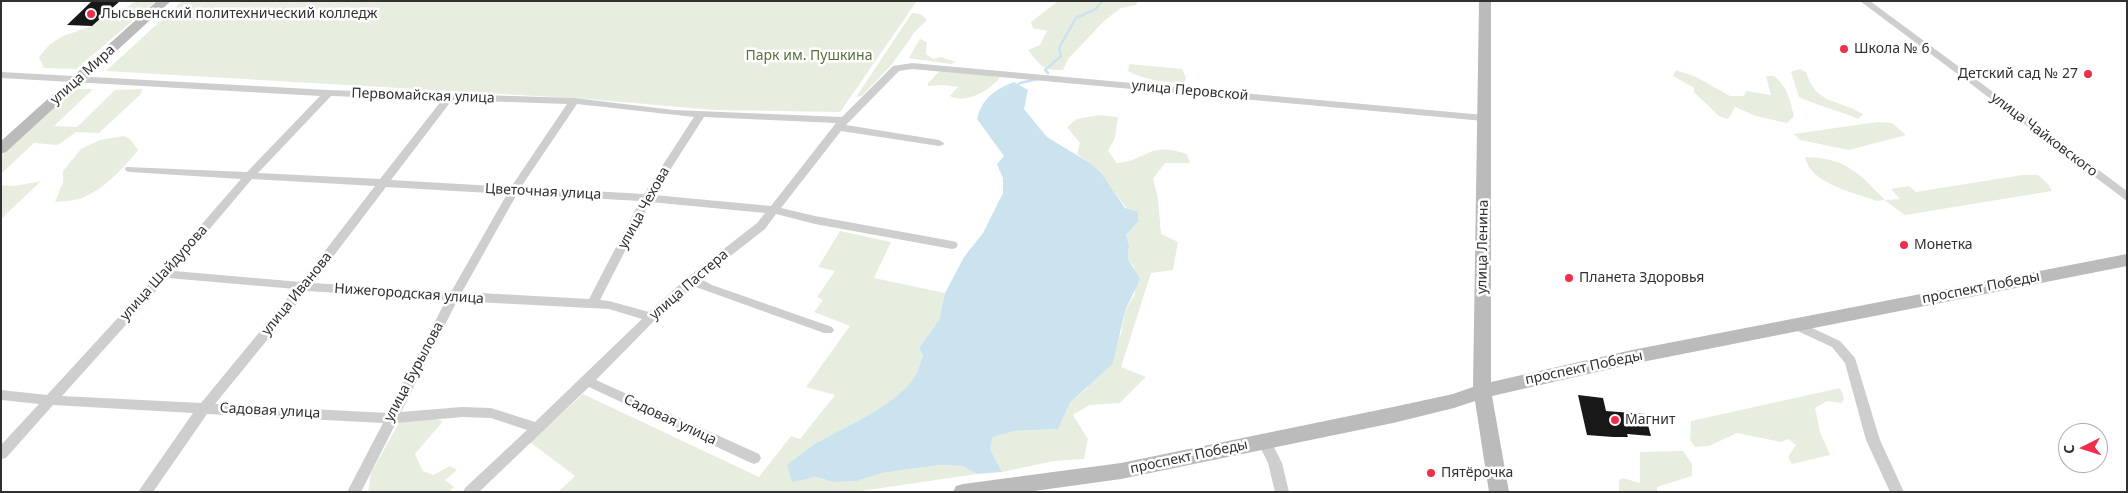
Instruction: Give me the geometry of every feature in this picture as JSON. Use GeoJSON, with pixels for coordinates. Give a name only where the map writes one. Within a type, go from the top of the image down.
{"type":"FeatureCollection","features":[{"type":"Feature","properties":{"kind":"street","name":"улица Мира"},"geometry":{"type":"LineString","coordinates":[[1,149],[165,1]]}},
{"type":"Feature","properties":{"kind":"street","name":"улица Ленина"},"geometry":{"type":"LineString","coordinates":[[1485,1],[1482,391],[1499,492]]}},
{"type":"Feature","properties":{"kind":"street","name":"улица Чайковского"},"geometry":{"type":"LineString","coordinates":[[1864,1],[2127,197]]}},
{"type":"Feature","properties":{"kind":"street","name":"улица Перовской"},"geometry":{"type":"LineString","coordinates":[[896,68],[912,66],[1484,118]]}},
{"type":"Feature","properties":{"kind":"street","name":"улица Пастера"},"geometry":{"type":"LineString","coordinates":[[470,492],[587,381],[651,317],[692,280],[761,226],[841,124],[896,68]]}},
{"type":"Feature","properties":{"kind":"street","name":"Первомайская улица"},"geometry":{"type":"LineString","coordinates":[[1,75],[328,93],[574,101],[700,115],[841,124],[939,143]]}},
{"type":"Feature","properties":{"kind":"street","name":"улица Шайдурова"},"geometry":{"type":"LineString","coordinates":[[1,454],[48,400],[166,274],[249,176],[328,93]]}},
{"type":"Feature","properties":{"kind":"street","name":"улица Иванова"},"geometry":{"type":"LineString","coordinates":[[145,492],[204,408],[306,285],[449,97]]}},
{"type":"Feature","properties":{"kind":"street","name":"улица Бурылова"},"geometry":{"type":"LineString","coordinates":[[354,492],[390,418],[453,298],[514,190],[574,101]]}},
{"type":"Feature","properties":{"kind":"street","name":"улица Чехова"},"geometry":{"type":"LineString","coordinates":[[592,304],[647,198],[700,115]]}},
{"type":"Feature","properties":{"kind":"street","name":"Цветочная улица"},"geometry":{"type":"LineString","coordinates":[[130,169],[647,198],[773,210],[815,220],[952,245]]}},
{"type":"Feature","properties":{"kind":"street","name":"проспект Победы"},"geometry":{"type":"LineString","coordinates":[[964,492],[1121,471],[1393,415],[1454,401],[1482,391],[1632,357],[2127,260]]}},
{"type":"Feature","properties":{"kind":"street","name":"Нижегородская улица"},"geometry":{"type":"LineString","coordinates":[[166,274],[453,298],[609,305],[651,317]]}},
{"type":"Feature","properties":{"kind":"street"},"geometry":{"type":"LineString","coordinates":[[692,280],[708,288],[828,330]]}},
{"type":"Feature","properties":{"kind":"street"},"geometry":{"type":"LineString","coordinates":[[1795,325],[1836,344],[1851,361],[1873,440],[1897,492]]}},
{"type":"Feature","properties":{"kind":"street","name":"Садовая улица"},"geometry":{"type":"LineString","coordinates":[[587,381],[754,458]]}},
{"type":"Feature","properties":{"kind":"street","name":"Садовая улица"},"geometry":{"type":"LineString","coordinates":[[1,395],[48,400],[390,418],[462,412],[491,413],[536,428]]}},
{"type":"Feature","properties":{"kind":"street"},"geometry":{"type":"LineString","coordinates":[[1264,441],[1275,463],[1282,492]]}},
{"type":"Feature","properties":{"kind":"green space"},"geometry":{"type":"Polygon","coordinates":[[[135,1],[156,1],[76,69],[44,68],[39,57],[50,44],[63,36],[92,26],[107,13],[121,12],[135,1]]]}},
{"type":"Feature","properties":{"kind":"green space","name":"Парк им. Пушкина"},"geometry":{"type":"Polygon","coordinates":[[[182,1],[917,1],[840,112],[714,110],[587,99],[106,71],[182,1]]]}},
{"type":"Feature","properties":{"kind":"green space"},"geometry":{"type":"Polygon","coordinates":[[[1058,1],[1138,1],[1136,5],[1121,8],[1105,20],[1068,59],[1063,70],[1056,70],[1042,66],[1028,50],[1040,45],[1047,31],[1033,28],[1031,22],[1058,1]]]}},
{"type":"Feature","properties":{"kind":"green space"},"geometry":{"type":"Polygon","coordinates":[[[912,13],[921,14],[927,20],[914,33],[893,63],[862,96],[856,97],[912,13]]]}},
{"type":"Feature","properties":{"kind":"green space"},"geometry":{"type":"Polygon","coordinates":[[[920,39],[927,42],[926,54],[933,59],[941,57],[956,62],[951,64],[909,58],[920,39]]]}},
{"type":"Feature","properties":{"kind":"green space"},"geometry":{"type":"Polygon","coordinates":[[[1129,64],[1182,69],[1186,78],[1184,82],[1148,79],[1128,71],[1129,64]]]}},
{"type":"Feature","properties":{"kind":"green space"},"geometry":{"type":"Polygon","coordinates":[[[1800,69],[1806,72],[1810,83],[1822,96],[1863,114],[1858,119],[1799,97],[1791,72],[1800,69]]]}},
{"type":"Feature","properties":{"kind":"green space"},"geometry":{"type":"Polygon","coordinates":[[[941,70],[1000,77],[984,91],[963,99],[950,96],[958,87],[928,86],[928,83],[941,70]]]}},
{"type":"Feature","properties":{"kind":"green space"},"geometry":{"type":"Polygon","coordinates":[[[1676,70],[1696,77],[1730,96],[1743,96],[1747,91],[1771,95],[1766,76],[1774,76],[1779,80],[1790,99],[1794,116],[1787,123],[1756,116],[1735,107],[1728,119],[1719,116],[1694,92],[1694,88],[1673,76],[1676,70]]]}},
{"type":"Feature","properties":{"kind":"green space"},"geometry":{"type":"Polygon","coordinates":[[[79,89],[93,89],[54,126],[77,127],[115,90],[142,89],[141,94],[99,133],[76,132],[58,145],[34,143],[1,174],[1,156],[68,93],[79,89]]]}},
{"type":"Feature","properties":{"kind":"green space"},"geometry":{"type":"Polygon","coordinates":[[[1099,115],[1118,117],[1115,138],[1108,151],[1117,163],[1128,161],[1156,150],[1163,150],[1187,154],[1190,163],[1165,163],[1153,179],[1158,198],[1161,234],[1178,242],[1173,270],[1151,273],[1121,367],[1146,377],[1120,403],[1089,405],[1073,415],[1088,439],[1084,459],[1054,461],[1002,472],[990,449],[993,437],[1014,431],[1058,429],[1070,403],[1087,388],[1121,334],[1125,311],[1135,294],[1134,267],[1128,259],[1129,245],[1126,235],[1138,222],[1103,177],[1077,154],[1080,143],[1067,127],[1077,119],[1099,115]]]}},
{"type":"Feature","properties":{"kind":"green space"},"geometry":{"type":"Polygon","coordinates":[[[1877,122],[1892,123],[1906,135],[1849,150],[1800,140],[1794,134],[1877,122]]]}},
{"type":"Feature","properties":{"kind":"green space"},"geometry":{"type":"Polygon","coordinates":[[[124,136],[130,139],[138,150],[119,172],[87,196],[76,200],[55,202],[63,182],[63,171],[81,149],[100,140],[124,136]]]}},
{"type":"Feature","properties":{"kind":"green space"},"geometry":{"type":"Polygon","coordinates":[[[1805,157],[1831,160],[1850,168],[1885,200],[1900,199],[1891,189],[1909,186],[1916,192],[2022,175],[2038,175],[2048,184],[2052,191],[1905,215],[1884,200],[1877,201],[1834,186],[1815,174],[1805,157]]]}},
{"type":"Feature","properties":{"kind":"green space"},"geometry":{"type":"Polygon","coordinates":[[[41,181],[1,219],[1,185],[15,186],[41,181]]]}},
{"type":"Feature","properties":{"kind":"green space"},"geometry":{"type":"Polygon","coordinates":[[[840,231],[891,242],[874,278],[945,293],[939,320],[919,348],[923,356],[914,378],[905,389],[882,407],[812,446],[788,465],[792,481],[816,477],[833,482],[857,481],[882,473],[940,465],[963,466],[977,474],[854,492],[558,492],[575,476],[530,442],[583,394],[759,477],[791,436],[800,439],[835,395],[806,387],[850,326],[814,312],[823,300],[817,297],[835,271],[818,267],[840,231]]]}},
{"type":"Feature","properties":{"kind":"green space"},"geometry":{"type":"Polygon","coordinates":[[[1840,388],[1844,398],[1842,403],[1827,401],[1815,408],[1820,432],[1830,455],[1792,464],[1788,457],[1796,445],[1788,439],[1781,442],[1737,433],[1709,446],[1695,447],[1690,440],[1691,421],[1840,388]]]}},
{"type":"Feature","properties":{"kind":"green space"},"geometry":{"type":"Polygon","coordinates":[[[421,416],[443,421],[415,454],[423,471],[433,475],[450,466],[457,470],[445,480],[454,487],[449,492],[368,492],[371,473],[401,419],[421,416]]]}},
{"type":"Feature","properties":{"kind":"green space"},"geometry":{"type":"Polygon","coordinates":[[[1683,451],[1692,464],[1692,476],[1657,487],[1657,492],[1619,492],[1619,480],[1623,478],[1640,483],[1640,452],[1683,451]]]}},
{"type":"Feature","properties":{"kind":"water"},"geometry":{"type":"Polygon","coordinates":[[[1014,82],[1028,90],[1024,109],[1047,137],[1090,163],[1101,173],[1125,208],[1138,212],[1138,222],[1126,235],[1129,245],[1128,259],[1140,279],[1125,311],[1113,363],[1070,403],[1058,429],[1014,431],[993,437],[990,449],[1002,472],[977,474],[963,466],[940,465],[882,473],[857,481],[833,482],[816,477],[792,482],[787,465],[815,444],[881,407],[905,389],[914,378],[923,356],[919,348],[939,320],[945,293],[964,257],[983,233],[1003,193],[1003,178],[997,164],[1004,156],[977,119],[982,105],[991,95],[1014,82]]]}},
{"type":"Feature","properties":{"kind":"building","name":"Лысьвенский политехнический колледж"},"geometry":{"type":"Polygon","coordinates":[[[92,1],[120,1],[92,26],[67,25],[92,1]]]}},
{"type":"Feature","properties":{"kind":"building","name":"Магнит"},"geometry":{"type":"Polygon","coordinates":[[[1578,395],[1603,398],[1606,411],[1645,414],[1651,436],[1627,434],[1628,437],[1587,435],[1578,395]]]}},
{"type":"Feature","properties":{"kind":"waterway"},"geometry":{"type":"LineString","coordinates":[[1048,73],[1045,70],[1061,56],[1059,48],[1076,18],[1096,9],[1102,1]]}},
{"type":"Feature","properties":{"kind":"waterway"},"geometry":{"type":"LineString","coordinates":[[1016,87],[1020,83],[1038,79]]}},
{"type":"Feature","properties":{"kind":"place","name":"Лысьвенский политехнический колледж"},"geometry":{"type":"Point","coordinates":[91,14]}},
{"type":"Feature","properties":{"kind":"place","name":"Школа № 6"},"geometry":{"type":"Point","coordinates":[1844,49]}},
{"type":"Feature","properties":{"kind":"place","name":"Детский сад № 27"},"geometry":{"type":"Point","coordinates":[2088,74]}},
{"type":"Feature","properties":{"kind":"place","name":"Монетка"},"geometry":{"type":"Point","coordinates":[1904,245]}},
{"type":"Feature","properties":{"kind":"place","name":"Планета Здоровья"},"geometry":{"type":"Point","coordinates":[1569,278]}},
{"type":"Feature","properties":{"kind":"place","name":"Магнит"},"geometry":{"type":"Point","coordinates":[1615,420]}},
{"type":"Feature","properties":{"kind":"place","name":"Пятёрочка"},"geometry":{"type":"Point","coordinates":[1431,473]}}]}
